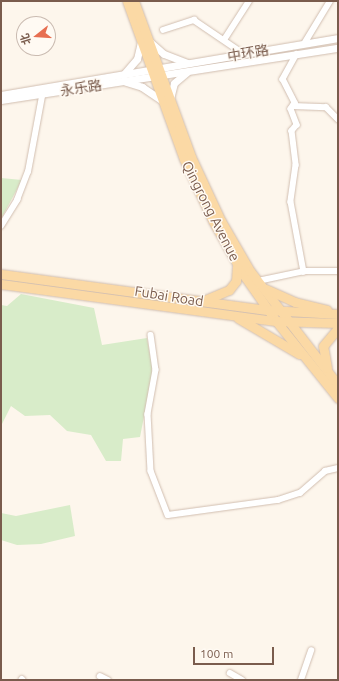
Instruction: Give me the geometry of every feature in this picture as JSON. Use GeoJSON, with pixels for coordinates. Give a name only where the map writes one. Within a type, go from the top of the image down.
{"type":"FeatureCollection","features":[{"type":"Feature","properties":{"kind":"main road","name":"Qingrong Avenue"},"geometry":{"type":"LineString","coordinates":[[127,1],[144,40],[166,100],[184,159],[237,262],[276,321],[338,398]]}},
{"type":"Feature","properties":{"kind":"main road","name":"Qingrong Avenue"},"geometry":{"type":"LineString","coordinates":[[134,1],[144,40]]}},
{"type":"Feature","properties":{"kind":"main road","name":"Qingrong Avenue"},"geometry":{"type":"LineString","coordinates":[[166,100],[221,221],[258,282],[338,385]]}},
{"type":"Feature","properties":{"kind":"main road"},"geometry":{"type":"LineString","coordinates":[[200,301],[229,290],[239,272],[237,262]]}},
{"type":"Feature","properties":{"kind":"main road","name":"Fubai Road"},"geometry":{"type":"LineString","coordinates":[[1,274],[280,312],[338,313]]}},
{"type":"Feature","properties":{"kind":"main road"},"geometry":{"type":"LineString","coordinates":[[258,282],[295,302],[338,313]]}},
{"type":"Feature","properties":{"kind":"main road","name":"Fubai Road"},"geometry":{"type":"LineString","coordinates":[[1,284],[276,321],[338,323]]}},
{"type":"Feature","properties":{"kind":"main road"},"geometry":{"type":"LineString","coordinates":[[225,313],[274,337],[311,363]]}},
{"type":"Feature","properties":{"kind":"main road"},"geometry":{"type":"LineString","coordinates":[[329,374],[323,346],[338,328]]}},
{"type":"Feature","properties":{"kind":"street"},"geometry":{"type":"LineString","coordinates":[[224,40],[249,1]]}},
{"type":"Feature","properties":{"kind":"street"},"geometry":{"type":"LineString","coordinates":[[304,44],[330,1]]}},
{"type":"Feature","properties":{"kind":"street"},"geometry":{"type":"LineString","coordinates":[[163,30],[194,20],[244,54]]}},
{"type":"Feature","properties":{"kind":"street","name":"中环路"},"geometry":{"type":"LineString","coordinates":[[190,67],[244,54],[338,38]]}},
{"type":"Feature","properties":{"kind":"street"},"geometry":{"type":"LineString","coordinates":[[144,40],[164,54],[190,67],[174,83],[166,100],[122,78],[132,67],[144,40]]}},
{"type":"Feature","properties":{"kind":"street","name":"中环路"},"geometry":{"type":"LineString","coordinates":[[156,73],[190,67],[338,48]]}},
{"type":"Feature","properties":{"kind":"street"},"geometry":{"type":"LineString","coordinates":[[297,54],[282,79],[295,103],[293,106],[296,164],[291,202],[304,272]]}},
{"type":"Feature","properties":{"kind":"street","name":"永乐路"},"geometry":{"type":"LineString","coordinates":[[1,100],[43,91],[156,73]]}},
{"type":"Feature","properties":{"kind":"street"},"geometry":{"type":"LineString","coordinates":[[1,226],[18,200],[28,172],[43,91]]}},
{"type":"Feature","properties":{"kind":"street","name":"永乐路"},"geometry":{"type":"LineString","coordinates":[[1,95],[43,91]]}},
{"type":"Feature","properties":{"kind":"street"},"geometry":{"type":"LineString","coordinates":[[293,106],[326,107],[338,119]]}},
{"type":"Feature","properties":{"kind":"street"},"geometry":{"type":"LineString","coordinates":[[258,282],[304,272],[338,271]]}},
{"type":"Feature","properties":{"kind":"street"},"geometry":{"type":"LineString","coordinates":[[151,335],[156,370],[148,414],[151,471],[168,515],[278,500],[300,493],[325,471],[338,468]]}},
{"type":"Feature","properties":{"kind":"street"},"geometry":{"type":"LineString","coordinates":[[301,680],[312,651]]}},
{"type":"Feature","properties":{"kind":"street"},"geometry":{"type":"LineString","coordinates":[[230,673],[242,680]]}},
{"type":"Feature","properties":{"kind":"street"},"geometry":{"type":"LineString","coordinates":[[100,676],[108,680]]}},
{"type":"Feature","properties":{"kind":"green space"},"geometry":{"type":"Polygon","coordinates":[[[1,178],[22,180],[1,219],[1,178]]]}},
{"type":"Feature","properties":{"kind":"green space"},"geometry":{"type":"Polygon","coordinates":[[[21,294],[94,308],[102,345],[147,338],[153,371],[140,437],[123,439],[121,461],[106,461],[91,435],[67,431],[50,415],[25,416],[11,406],[1,426],[1,305],[7,306],[21,294]]]}},
{"type":"Feature","properties":{"kind":"green space"},"geometry":{"type":"Polygon","coordinates":[[[70,505],[75,536],[41,544],[17,545],[1,540],[1,513],[16,516],[70,505]]]}}]}
